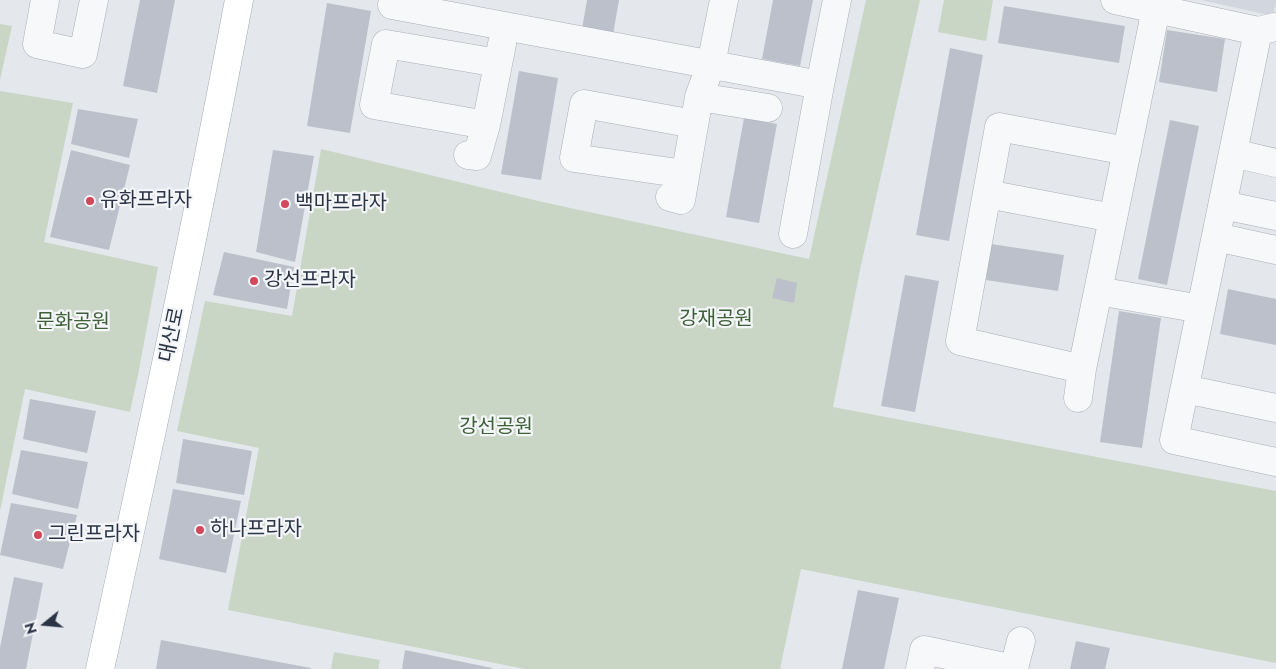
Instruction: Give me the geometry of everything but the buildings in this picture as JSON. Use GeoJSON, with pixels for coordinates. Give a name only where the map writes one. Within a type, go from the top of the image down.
{"type":"FeatureCollection","features":[{"type":"Feature","properties":{"kind":"main road","name":"대산로"},"geometry":{"type":"LineString","coordinates":[[100,669],[168,359],[240,0]]}},
{"type":"Feature","properties":{"kind":"lane"},"geometry":{"type":"LineString","coordinates":[[45,0],[37,44],[83,54],[94,0]]}},
{"type":"Feature","properties":{"kind":"lane"},"geometry":{"type":"LineString","coordinates":[[393,0],[392,5],[471,9],[505,26],[820,85]]}},
{"type":"Feature","properties":{"kind":"lane"},"geometry":{"type":"LineString","coordinates":[[670,197],[681,200],[699,97],[711,64],[724,0]]}},
{"type":"Feature","properties":{"kind":"lane"},"geometry":{"type":"LineString","coordinates":[[792,234],[837,0]]}},
{"type":"Feature","properties":{"kind":"lane"},"geometry":{"type":"LineString","coordinates":[[1115,0],[1267,29],[1233,153],[1174,440],[1276,462]]}},
{"type":"Feature","properties":{"kind":"lane"},"geometry":{"type":"LineString","coordinates":[[1078,398],[1082,369],[1156,9]]}},
{"type":"Feature","properties":{"kind":"lane"},"geometry":{"type":"LineString","coordinates":[[468,155],[477,156],[486,125],[505,26]]}},
{"type":"Feature","properties":{"kind":"lane"},"geometry":{"type":"LineString","coordinates":[[486,125],[374,105],[386,44],[498,63]]}},
{"type":"Feature","properties":{"kind":"lane"},"geometry":{"type":"LineString","coordinates":[[699,97],[768,108]]}},
{"type":"Feature","properties":{"kind":"lane"},"geometry":{"type":"LineString","coordinates":[[685,174],[574,158],[584,104],[694,124]]}},
{"type":"Feature","properties":{"kind":"lane"},"geometry":{"type":"LineString","coordinates":[[1082,369],[960,340],[999,127],[1127,151]]}},
{"type":"Feature","properties":{"kind":"lane"},"geometry":{"type":"LineString","coordinates":[[1233,153],[1276,163]]}},
{"type":"Feature","properties":{"kind":"lane"},"geometry":{"type":"LineString","coordinates":[[987,194],[1113,218]]}},
{"type":"Feature","properties":{"kind":"lane"},"geometry":{"type":"LineString","coordinates":[[1222,205],[1276,216]]}},
{"type":"Feature","properties":{"kind":"lane"},"geometry":{"type":"LineString","coordinates":[[1216,237],[1276,250]]}},
{"type":"Feature","properties":{"kind":"lane"},"geometry":{"type":"LineString","coordinates":[[1098,290],[1201,309]]}},
{"type":"Feature","properties":{"kind":"lane"},"geometry":{"type":"LineString","coordinates":[[1185,389],[1276,408]]}},
{"type":"Feature","properties":{"kind":"lane"},"geometry":{"type":"LineString","coordinates":[[920,669],[924,650],[1014,668],[1021,641]]}},
{"type":"Feature","properties":{"kind":"shaded area"},"geometry":{"type":"Polygon","coordinates":[[[1201,0],[1276,0],[1276,3],[1273,16],[1201,0]]]}},
{"type":"Feature","properties":{"kind":"green space","name":"강선공원"},"geometry":{"type":"Polygon","coordinates":[[[866,0],[920,0],[860,270],[833,407],[1276,491],[1276,663],[801,569],[780,669],[525,669],[228,610],[259,448],[177,431],[205,301],[292,316],[321,149],[547,203],[809,259],[866,0]]]}},
{"type":"Feature","properties":{"kind":"green space"},"geometry":{"type":"Polygon","coordinates":[[[944,0],[993,0],[986,41],[938,32],[944,0]]]}},
{"type":"Feature","properties":{"kind":"green space"},"geometry":{"type":"Polygon","coordinates":[[[0,24],[12,26],[0,80],[0,24]]]}},
{"type":"Feature","properties":{"kind":"green space","name":"문화공원"},"geometry":{"type":"Polygon","coordinates":[[[0,91],[73,103],[44,242],[158,267],[130,412],[25,389],[0,511],[0,91]]]}},
{"type":"Feature","properties":{"kind":"green space"},"geometry":{"type":"Polygon","coordinates":[[[334,652],[380,660],[378,669],[331,669],[334,652]]]}},
{"type":"Feature","properties":{"kind":"place","name":"유화프라자"},"geometry":{"type":"Point","coordinates":[90,201]}},
{"type":"Feature","properties":{"kind":"place","name":"백마프라자"},"geometry":{"type":"Point","coordinates":[285,204]}},
{"type":"Feature","properties":{"kind":"place","name":"강선프라자"},"geometry":{"type":"Point","coordinates":[254,281]}},
{"type":"Feature","properties":{"kind":"place","name":"하나프라자"},"geometry":{"type":"Point","coordinates":[200,530]}},
{"type":"Feature","properties":{"kind":"place","name":"그린프라자"},"geometry":{"type":"Point","coordinates":[38,535]}},
{"type":"Feature","properties":{"kind":"park label","name":"강재공원"},"geometry":{"type":"Point","coordinates":[716,320]}}]}
